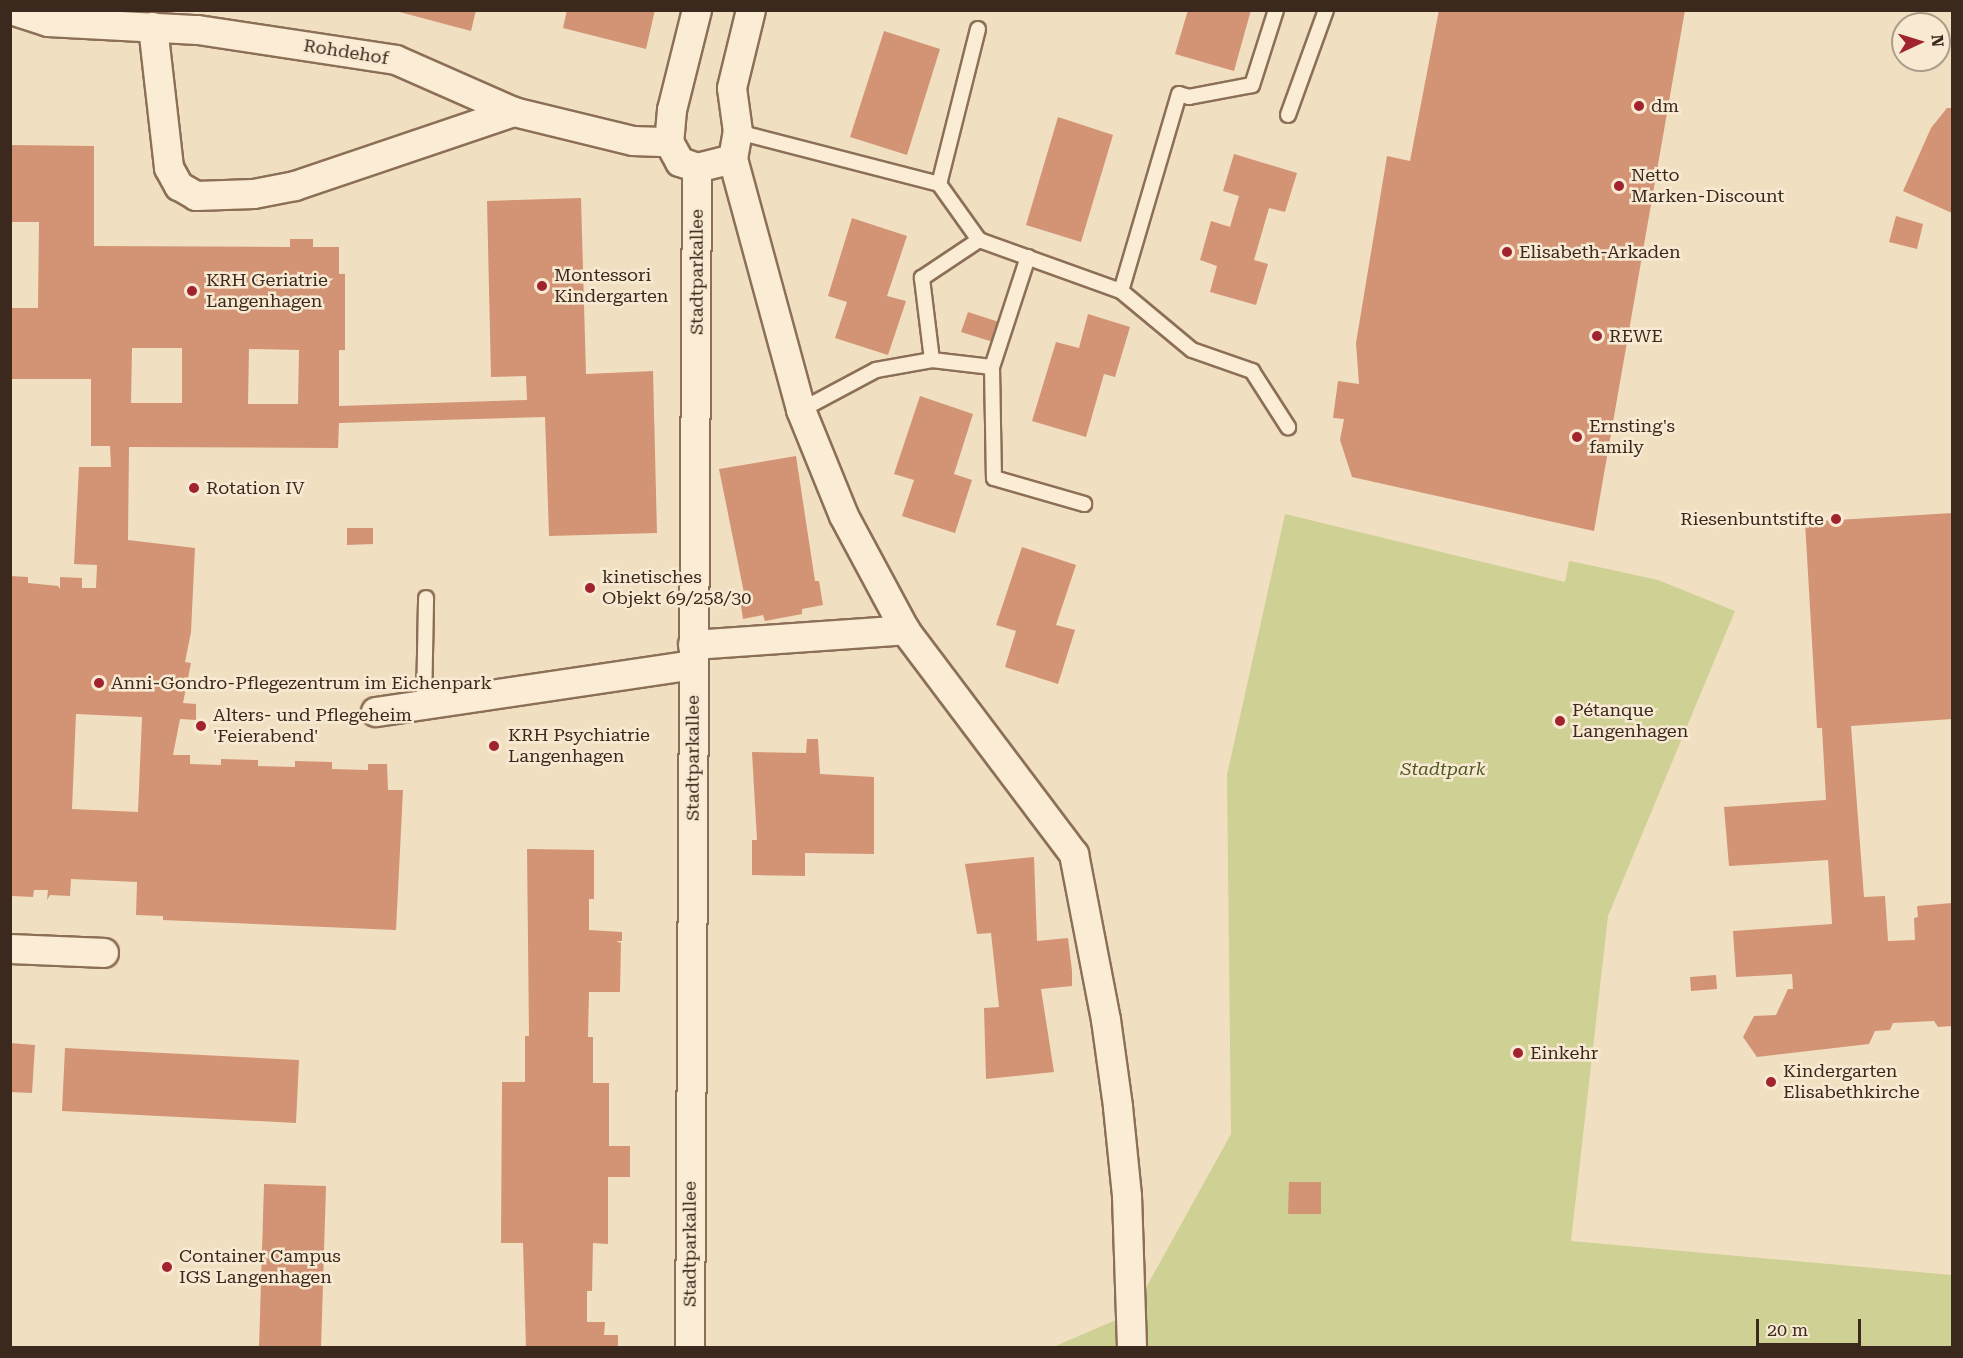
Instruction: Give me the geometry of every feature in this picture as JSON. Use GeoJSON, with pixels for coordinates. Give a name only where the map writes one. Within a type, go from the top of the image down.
{"type":"FeatureCollection","features":[{"type":"Feature","properties":{"kind":"street","name":"Rohdehof"},"geometry":{"type":"LineString","coordinates":[[11,10],[48,22],[198,30],[396,60],[514,112],[633,141],[669,142]]}},
{"type":"Feature","properties":{"kind":"street"},"geometry":{"type":"LineString","coordinates":[[697,10],[672,110],[669,142],[680,162],[697,168],[736,146]]}},
{"type":"Feature","properties":{"kind":"street"},"geometry":{"type":"LineString","coordinates":[[751,10],[732,88],[736,146],[801,410],[843,516],[905,630],[1074,854],[1106,1020],[1118,1107],[1127,1196],[1132,1347]]}},
{"type":"Feature","properties":{"kind":"street"},"geometry":{"type":"LineString","coordinates":[[153,27],[169,168],[179,186],[196,196],[254,194],[295,186],[514,112]]}},
{"type":"Feature","properties":{"kind":"street","name":"Stadtparkallee"},"geometry":{"type":"LineString","coordinates":[[690,1347],[697,168]]}},
{"type":"Feature","properties":{"kind":"street"},"geometry":{"type":"LineString","coordinates":[[376,712],[424,706],[693,655],[905,630]]}},
{"type":"Feature","properties":{"kind":"street"},"geometry":{"type":"LineString","coordinates":[[10,949],[104,953]]}},
{"type":"Feature","properties":{"kind":"lane"},"geometry":{"type":"LineString","coordinates":[[1121,291],[1179,94],[1189,97],[1252,85],[1276,10]]}},
{"type":"Feature","properties":{"kind":"lane"},"geometry":{"type":"LineString","coordinates":[[1287,115],[1326,10]]}},
{"type":"Feature","properties":{"kind":"lane"},"geometry":{"type":"LineString","coordinates":[[939,183],[978,29]]}},
{"type":"Feature","properties":{"kind":"lane"},"geometry":{"type":"LineString","coordinates":[[736,146],[939,183],[979,240],[1121,291],[1192,350],[1252,371],[1288,427]]}},
{"type":"Feature","properties":{"kind":"lane"},"geometry":{"type":"LineString","coordinates":[[932,360],[922,278],[979,240]]}},
{"type":"Feature","properties":{"kind":"lane"},"geometry":{"type":"LineString","coordinates":[[1028,257],[992,367],[994,478],[1084,504]]}},
{"type":"Feature","properties":{"kind":"lane"},"geometry":{"type":"LineString","coordinates":[[801,410],[876,370],[932,360],[992,367]]}},
{"type":"Feature","properties":{"kind":"lane"},"geometry":{"type":"LineString","coordinates":[[424,706],[426,598]]}},
{"type":"Feature","properties":{"kind":"green space","name":"Stadtpark"},"geometry":{"type":"Polygon","coordinates":[[[1285,514],[1565,582],[1569,561],[1589,565],[1658,580],[1735,611],[1608,916],[1571,1241],[1952,1275],[1952,1347],[1051,1348],[1132,1313],[1231,1134],[1227,775],[1285,514]]]}},
{"type":"Feature","properties":{"kind":"building"},"geometry":{"type":"Polygon","coordinates":[[[392,10],[476,10],[471,31],[392,10]]]}},
{"type":"Feature","properties":{"kind":"building"},"geometry":{"type":"Polygon","coordinates":[[[567,10],[655,10],[646,49],[563,28],[567,10]]]}},
{"type":"Feature","properties":{"kind":"building"},"geometry":{"type":"Polygon","coordinates":[[[1188,10],[1251,10],[1234,71],[1175,54],[1188,10]]]}},
{"type":"Feature","properties":{"kind":"building","name":"Elisabeth-Arkaden"},"geometry":{"type":"Polygon","coordinates":[[[1439,10],[1685,10],[1594,531],[1352,477],[1340,440],[1344,419],[1333,418],[1338,381],[1359,384],[1356,343],[1387,156],[1410,161],[1439,10]]]}},
{"type":"Feature","properties":{"kind":"building"},"geometry":{"type":"Polygon","coordinates":[[[884,31],[940,49],[907,155],[850,137],[884,31]]]}},
{"type":"Feature","properties":{"kind":"building"},"geometry":{"type":"Polygon","coordinates":[[[1947,108],[1952,108],[1952,213],[1903,191],[1931,128],[1947,108]]]}},
{"type":"Feature","properties":{"kind":"building"},"geometry":{"type":"Polygon","coordinates":[[[1058,117],[1113,135],[1081,242],[1026,225],[1058,117]]]}},
{"type":"Feature","properties":{"kind":"building"},"geometry":{"type":"Polygon","coordinates":[[[10,145],[94,146],[94,246],[290,247],[290,239],[313,239],[313,247],[339,247],[339,274],[345,274],[345,350],[339,350],[339,406],[527,400],[526,376],[491,377],[487,201],[581,198],[586,374],[653,371],[657,533],[549,536],[545,417],[339,423],[338,448],[129,447],[128,540],[195,548],[191,632],[185,662],[191,663],[183,703],[196,704],[196,720],[180,719],[173,755],[190,755],[190,764],[221,765],[221,759],[258,760],[258,766],[295,767],[295,761],[332,762],[332,769],[368,770],[368,764],[387,764],[388,790],[403,790],[396,930],[163,920],[163,916],[136,915],[137,882],[71,879],[70,896],[50,895],[47,900],[48,890],[34,890],[33,897],[12,896],[10,576],[28,577],[28,583],[58,586],[60,589],[60,577],[82,578],[82,588],[96,588],[97,565],[74,564],[79,467],[111,467],[110,446],[91,446],[91,379],[10,379],[10,308],[38,308],[39,222],[10,222],[10,145]],[[132,348],[131,403],[182,403],[182,348],[132,348]],[[249,349],[248,404],[298,404],[299,350],[249,349]],[[76,714],[72,809],[138,812],[142,717],[76,714]]]}},
{"type":"Feature","properties":{"kind":"building"},"geometry":{"type":"Polygon","coordinates":[[[1234,154],[1297,173],[1285,212],[1269,208],[1254,260],[1268,264],[1256,305],[1210,292],[1217,266],[1200,260],[1211,221],[1230,227],[1239,196],[1223,191],[1234,154]]]}},
{"type":"Feature","properties":{"kind":"building"},"geometry":{"type":"Polygon","coordinates":[[[1896,216],[1923,224],[1917,249],[1889,242],[1896,216]]]}},
{"type":"Feature","properties":{"kind":"building"},"geometry":{"type":"Polygon","coordinates":[[[852,218],[907,236],[887,296],[906,301],[888,355],[835,338],[847,302],[828,296],[852,218]]]}},
{"type":"Feature","properties":{"kind":"building"},"geometry":{"type":"Polygon","coordinates":[[[968,312],[999,322],[993,342],[961,332],[968,312]]]}},
{"type":"Feature","properties":{"kind":"building"},"geometry":{"type":"Polygon","coordinates":[[[1088,314],[1130,327],[1115,377],[1104,374],[1086,437],[1032,421],[1056,342],[1079,348],[1088,314]]]}},
{"type":"Feature","properties":{"kind":"building"},"geometry":{"type":"Polygon","coordinates":[[[920,396],[973,414],[954,474],[972,480],[955,533],[902,516],[914,480],[894,474],[920,396]]]}},
{"type":"Feature","properties":{"kind":"building"},"geometry":{"type":"Polygon","coordinates":[[[796,456],[815,581],[819,581],[823,605],[802,609],[802,614],[765,621],[763,615],[743,619],[739,594],[744,593],[719,469],[796,456]]]}},
{"type":"Feature","properties":{"kind":"building"},"geometry":{"type":"Polygon","coordinates":[[[1952,513],[1952,719],[1851,726],[1864,897],[1885,896],[1888,941],[1915,940],[1914,918],[1918,917],[1917,906],[1952,903],[1952,1026],[1938,1027],[1934,1021],[1893,1023],[1890,1030],[1875,1031],[1869,1044],[1757,1057],[1743,1037],[1754,1016],[1776,1015],[1788,989],[1793,989],[1792,974],[1736,977],[1733,931],[1832,924],[1828,860],[1729,866],[1724,807],[1826,800],[1822,728],[1817,728],[1805,522],[1952,513]]]}},
{"type":"Feature","properties":{"kind":"building"},"geometry":{"type":"Polygon","coordinates":[[[347,528],[373,528],[373,544],[347,545],[347,528]]]}},
{"type":"Feature","properties":{"kind":"building"},"geometry":{"type":"Polygon","coordinates":[[[1022,547],[1076,565],[1056,625],[1075,630],[1058,684],[1005,667],[1016,631],[996,625],[1022,547]]]}},
{"type":"Feature","properties":{"kind":"building"},"geometry":{"type":"Polygon","coordinates":[[[807,739],[818,739],[820,774],[874,777],[874,854],[805,853],[805,876],[752,875],[752,840],[757,840],[752,752],[806,753],[807,739]]]}},
{"type":"Feature","properties":{"kind":"building"},"geometry":{"type":"Polygon","coordinates":[[[527,849],[594,850],[594,899],[589,899],[589,930],[622,932],[622,941],[616,941],[621,943],[620,992],[589,992],[588,1037],[593,1037],[593,1083],[609,1083],[609,1146],[630,1146],[630,1177],[608,1177],[608,1244],[593,1243],[592,1291],[587,1291],[587,1322],[605,1322],[604,1335],[618,1335],[618,1348],[526,1348],[523,1243],[501,1243],[502,1082],[525,1082],[525,1036],[529,1036],[527,849]]]}},
{"type":"Feature","properties":{"kind":"building"},"geometry":{"type":"Polygon","coordinates":[[[1034,857],[1037,941],[1068,938],[1072,971],[1072,986],[1041,989],[1054,1072],[986,1079],[984,1008],[999,1007],[991,933],[977,934],[965,864],[1034,857]]]}},
{"type":"Feature","properties":{"kind":"building"},"geometry":{"type":"Polygon","coordinates":[[[1716,975],[1717,989],[1691,991],[1690,977],[1716,975]]]}},
{"type":"Feature","properties":{"kind":"building"},"geometry":{"type":"Polygon","coordinates":[[[10,1043],[35,1045],[32,1093],[10,1092],[10,1043]]]}},
{"type":"Feature","properties":{"kind":"building"},"geometry":{"type":"Polygon","coordinates":[[[65,1048],[299,1060],[296,1123],[62,1111],[65,1048]]]}},
{"type":"Feature","properties":{"kind":"building"},"geometry":{"type":"Polygon","coordinates":[[[1289,1182],[1321,1182],[1321,1214],[1288,1214],[1289,1182]]]}},
{"type":"Feature","properties":{"kind":"building"},"geometry":{"type":"Polygon","coordinates":[[[264,1184],[326,1186],[321,1348],[259,1348],[264,1184]]]}},
{"type":"Feature","properties":{"kind":"place","name":"dm"},"geometry":{"type":"Point","coordinates":[1639,106]}},
{"type":"Feature","properties":{"kind":"place","name":"Netto Marken-Discount"},"geometry":{"type":"Point","coordinates":[1619,186]}},
{"type":"Feature","properties":{"kind":"place","name":"Elisabeth-Arkaden"},"geometry":{"type":"Point","coordinates":[1507,252]}},
{"type":"Feature","properties":{"kind":"place","name":"Montessori Kindergarten"},"geometry":{"type":"Point","coordinates":[542,286]}},
{"type":"Feature","properties":{"kind":"place","name":"KRH Geriatrie Langenhagen"},"geometry":{"type":"Point","coordinates":[192,291]}},
{"type":"Feature","properties":{"kind":"place","name":"REWE"},"geometry":{"type":"Point","coordinates":[1597,336]}},
{"type":"Feature","properties":{"kind":"place","name":"Ernsting's family"},"geometry":{"type":"Point","coordinates":[1577,437]}},
{"type":"Feature","properties":{"kind":"place","name":"Rotation IV"},"geometry":{"type":"Point","coordinates":[194,488]}},
{"type":"Feature","properties":{"kind":"place","name":"Riesenbuntstifte"},"geometry":{"type":"Point","coordinates":[1836,519]}},
{"type":"Feature","properties":{"kind":"place","name":"kinetisches Objekt 69/258/30"},"geometry":{"type":"Point","coordinates":[590,588]}},
{"type":"Feature","properties":{"kind":"place","name":"Anni-Gondro-Pflegezentrum im Eichenpark"},"geometry":{"type":"Point","coordinates":[99,683]}},
{"type":"Feature","properties":{"kind":"place","name":"Pétanque Langenhagen"},"geometry":{"type":"Point","coordinates":[1560,721]}},
{"type":"Feature","properties":{"kind":"place","name":"Alters- und Pflegeheim 'Feierabend'"},"geometry":{"type":"Point","coordinates":[201,726]}},
{"type":"Feature","properties":{"kind":"place","name":"KRH Psychiatrie Langenhagen"},"geometry":{"type":"Point","coordinates":[494,746]}},
{"type":"Feature","properties":{"kind":"place","name":"Einkehr"},"geometry":{"type":"Point","coordinates":[1518,1053]}},
{"type":"Feature","properties":{"kind":"place","name":"Kindergarten Elisabethkirche"},"geometry":{"type":"Point","coordinates":[1771,1082]}},
{"type":"Feature","properties":{"kind":"place","name":"Container Campus IGS Langenhagen"},"geometry":{"type":"Point","coordinates":[167,1267]}}]}
